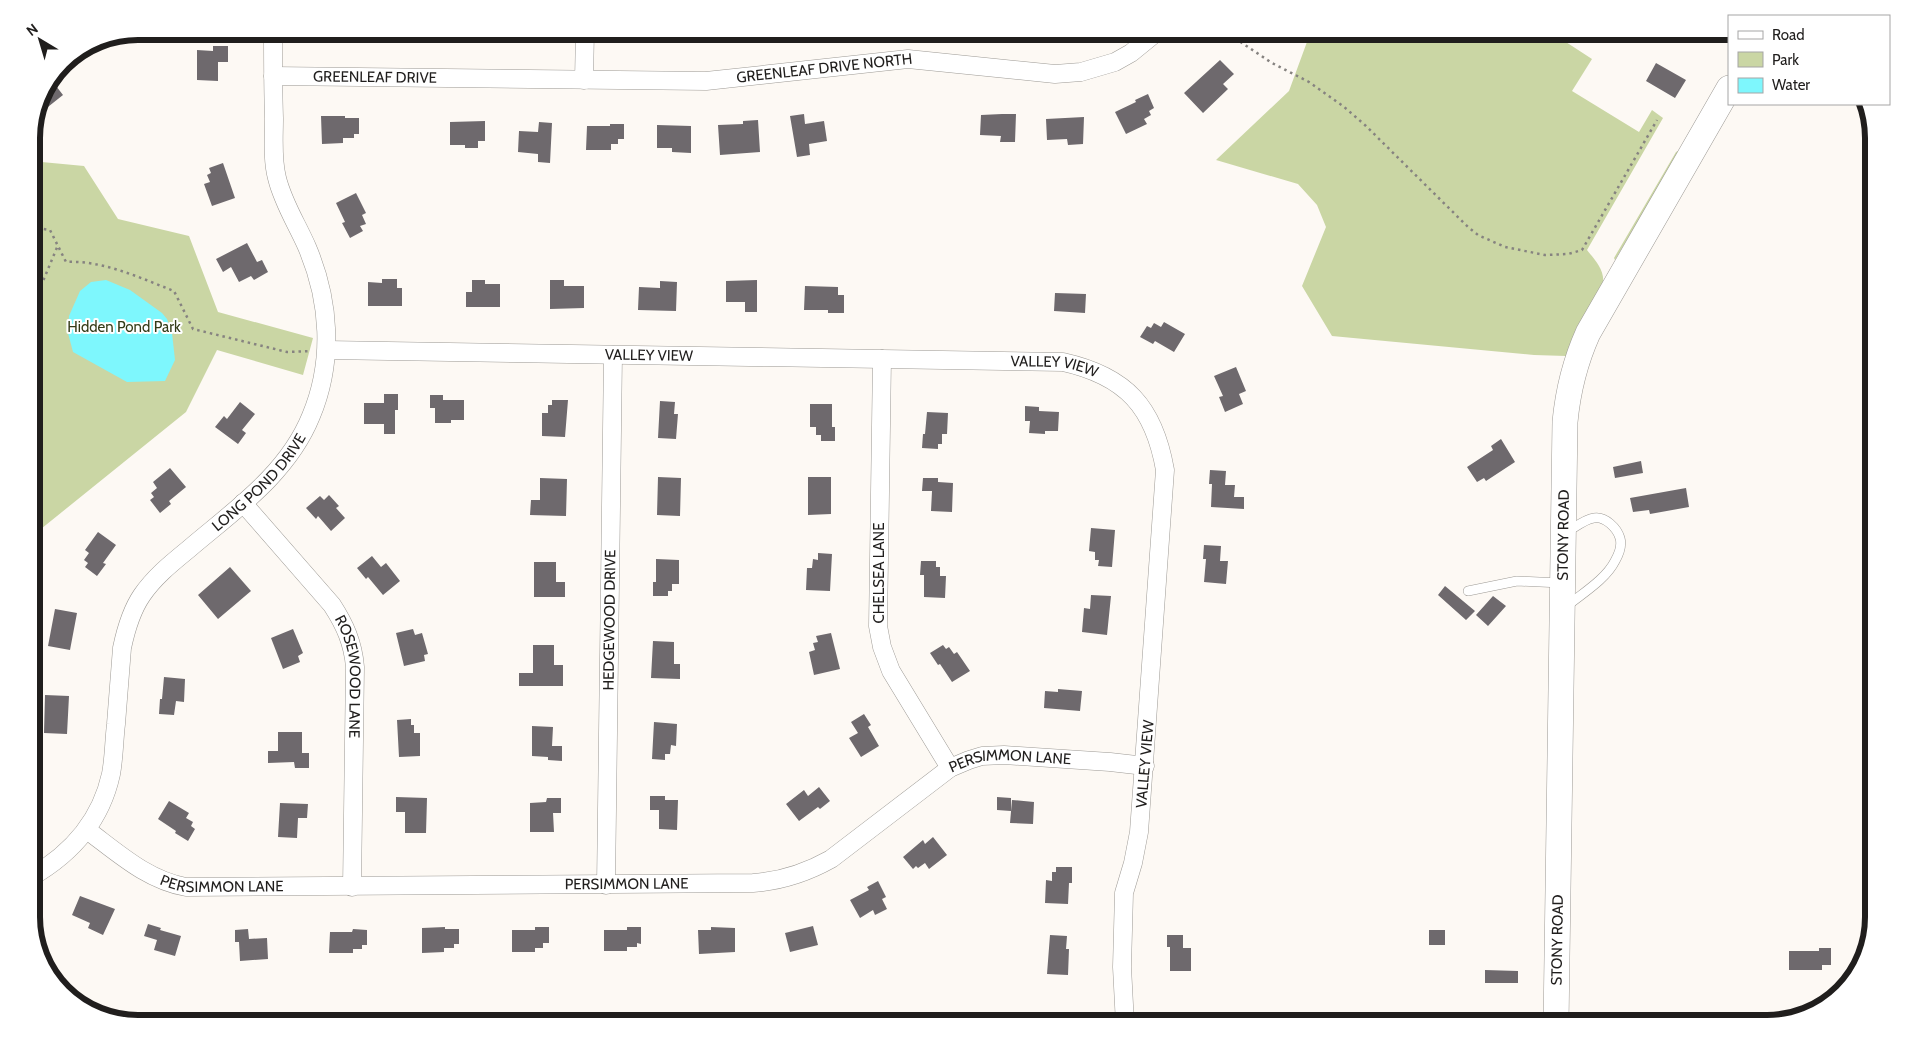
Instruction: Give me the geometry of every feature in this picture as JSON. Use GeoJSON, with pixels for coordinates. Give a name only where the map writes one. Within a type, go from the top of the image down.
{"type":"FeatureCollection","features":[{"type":"Feature","properties":{"kind":"street","name":"LONG POND DRIVE"},"geometry":{"type":"LineString","coordinates":[[40,872],[71,848],[87,830],[99,810],[106,792],[111,774],[122,648],[126,630],[142,596],[159,574],[264,486],[283,465],[299,442],[320,390],[327,350],[325,312],[317,272],[282,196],[277,178],[274,161],[273,40]]}},
{"type":"Feature","properties":{"kind":"street"},"geometry":{"type":"LineString","coordinates":[[584,40],[584,80]]}},
{"type":"Feature","properties":{"kind":"street","name":"GREENLEAF DRIVE NORTH"},"geometry":{"type":"LineString","coordinates":[[478,78],[706,81],[908,59],[1055,74],[1081,72],[1115,62],[1139,48],[1148,40]]}},
{"type":"Feature","properties":{"kind":"street","name":"GREENLEAF DRIVE"},"geometry":{"type":"LineString","coordinates":[[274,76],[478,78]]}},
{"type":"Feature","properties":{"kind":"street","name":"STONY ROAD"},"geometry":{"type":"LineString","coordinates":[[1556,1015],[1565,422],[1571,381],[1581,348],[1588,333],[1728,90]]}},
{"type":"Feature","properties":{"kind":"street","name":"VALLEY VIEW"},"geometry":{"type":"LineString","coordinates":[[327,350],[1064,362],[1102,374],[1122,387],[1139,404],[1148,417],[1161,446],[1165,470],[1139,832],[1133,863],[1124,893],[1122,967],[1125,1015]]}},
{"type":"Feature","properties":{"kind":"street","name":"HEDGEWOOD DRIVE"},"geometry":{"type":"LineString","coordinates":[[606,884],[613,355]]}},
{"type":"Feature","properties":{"kind":"street","name":"CHELSEA LANE"},"geometry":{"type":"LineString","coordinates":[[882,359],[878,626],[882,647],[891,671],[950,768]]}},
{"type":"Feature","properties":{"kind":"street","name":"ROSEWOOD LANE"},"geometry":{"type":"LineString","coordinates":[[243,503],[332,605],[344,623],[352,644],[355,667],[352,886]]}},
{"type":"Feature","properties":{"kind":"street","name":"PERSIMMON LANE"},"geometry":{"type":"LineString","coordinates":[[87,830],[152,877],[169,884],[186,887],[753,883],[774,881],[813,869],[831,858],[950,768],[982,756],[1004,755],[1145,766]]}},
{"type":"Feature","properties":{"kind":"lane"},"geometry":{"type":"LineString","coordinates":[[1563,609],[1606,573],[1615,562],[1620,549],[1620,538],[1615,528],[1601,518],[1594,518],[1564,534]]}},
{"type":"Feature","properties":{"kind":"lane"},"geometry":{"type":"LineString","coordinates":[[1468,591],[1517,581],[1563,583]]}},
{"type":"Feature","properties":{"kind":"path"},"geometry":{"type":"LineString","coordinates":[[1238,40],[1272,62],[1309,82],[1343,106],[1366,126],[1468,227],[1491,242],[1545,255],[1568,254],[1582,250],[1657,120]]}},
{"type":"Feature","properties":{"kind":"path"},"geometry":{"type":"LineString","coordinates":[[40,229],[50,230],[66,262],[79,262],[116,270],[174,291],[193,328],[286,352],[327,350]]}},
{"type":"Feature","properties":{"kind":"path"},"geometry":{"type":"LineString","coordinates":[[40,290],[58,245]]}},
{"type":"Feature","properties":{"kind":"green space"},"geometry":{"type":"Polygon","coordinates":[[[1308,40],[1563,40],[1592,59],[1572,91],[1639,132],[1652,110],[1663,118],[1587,250],[1601,269],[1603,283],[1566,356],[1534,355],[1332,336],[1302,286],[1326,227],[1317,205],[1298,184],[1216,160],[1289,91],[1308,40]]]}},
{"type":"Feature","properties":{"kind":"green space"},"geometry":{"type":"Polygon","coordinates":[[[1679,152],[1615,260],[1614,258],[1679,152]]]}},
{"type":"Feature","properties":{"kind":"green space","name":"Hidden Pond Park"},"geometry":{"type":"Polygon","coordinates":[[[40,162],[84,166],[118,219],[189,236],[218,312],[313,338],[303,375],[217,350],[186,412],[40,530],[40,162]]]}},
{"type":"Feature","properties":{"kind":"water"},"geometry":{"type":"Polygon","coordinates":[[[106,280],[130,290],[162,313],[167,319],[172,333],[175,360],[165,381],[127,382],[73,352],[68,333],[69,316],[80,291],[91,282],[106,280]]]}},
{"type":"Feature","properties":{"kind":"building"},"geometry":{"type":"Polygon","coordinates":[[[213,46],[228,46],[228,62],[218,62],[218,81],[197,80],[197,50],[213,51],[213,46]]]}},
{"type":"Feature","properties":{"kind":"building"},"geometry":{"type":"Polygon","coordinates":[[[1220,60],[1234,74],[1223,84],[1228,89],[1203,113],[1184,93],[1220,60]]]}},
{"type":"Feature","properties":{"kind":"building"},"geometry":{"type":"Polygon","coordinates":[[[1656,63],[1686,80],[1675,98],[1646,81],[1656,63]]]}},
{"type":"Feature","properties":{"kind":"building"},"geometry":{"type":"Polygon","coordinates":[[[55,85],[63,95],[44,110],[55,85]]]}},
{"type":"Feature","properties":{"kind":"building"},"geometry":{"type":"Polygon","coordinates":[[[1148,94],[1154,108],[1149,111],[1151,115],[1144,119],[1147,124],[1126,134],[1115,112],[1148,94]]]}},
{"type":"Feature","properties":{"kind":"building"},"geometry":{"type":"Polygon","coordinates":[[[804,114],[805,124],[824,121],[827,141],[809,144],[810,155],[797,157],[790,116],[804,114]]]}},
{"type":"Feature","properties":{"kind":"building"},"geometry":{"type":"Polygon","coordinates":[[[1016,114],[1015,142],[1000,142],[1001,136],[980,135],[981,115],[1016,114]]]}},
{"type":"Feature","properties":{"kind":"building"},"geometry":{"type":"Polygon","coordinates":[[[321,116],[359,118],[359,134],[354,134],[354,138],[343,138],[343,143],[322,144],[321,116]]]}},
{"type":"Feature","properties":{"kind":"building"},"geometry":{"type":"Polygon","coordinates":[[[1084,117],[1083,144],[1068,145],[1067,139],[1047,140],[1046,119],[1084,117]]]}},
{"type":"Feature","properties":{"kind":"building"},"geometry":{"type":"Polygon","coordinates":[[[758,120],[760,152],[720,155],[718,125],[743,124],[743,121],[758,120]]]}},
{"type":"Feature","properties":{"kind":"building"},"geometry":{"type":"Polygon","coordinates":[[[485,121],[485,141],[478,141],[478,148],[465,148],[465,145],[450,145],[450,122],[485,121]]]}},
{"type":"Feature","properties":{"kind":"building"},"geometry":{"type":"Polygon","coordinates":[[[539,122],[552,123],[550,163],[538,162],[538,154],[518,152],[519,131],[538,132],[539,122]]]}},
{"type":"Feature","properties":{"kind":"building"},"geometry":{"type":"Polygon","coordinates":[[[610,124],[624,124],[624,139],[618,139],[618,144],[611,144],[611,150],[586,150],[587,126],[610,126],[610,124]]]}},
{"type":"Feature","properties":{"kind":"building"},"geometry":{"type":"Polygon","coordinates":[[[657,125],[691,126],[691,153],[672,152],[672,148],[657,148],[657,125]]]}},
{"type":"Feature","properties":{"kind":"building"},"geometry":{"type":"Polygon","coordinates":[[[223,163],[235,198],[212,206],[204,184],[210,182],[207,175],[211,173],[209,168],[223,163]]]}},
{"type":"Feature","properties":{"kind":"building"},"geometry":{"type":"Polygon","coordinates":[[[356,193],[366,213],[362,215],[366,224],[360,226],[363,231],[350,238],[342,223],[345,222],[336,203],[356,193]]]}},
{"type":"Feature","properties":{"kind":"building"},"geometry":{"type":"Polygon","coordinates":[[[247,243],[257,262],[262,260],[268,272],[254,280],[251,276],[239,282],[231,267],[223,272],[216,259],[247,243]]]}},
{"type":"Feature","properties":{"kind":"building"},"geometry":{"type":"Polygon","coordinates":[[[382,279],[397,279],[397,288],[402,288],[402,306],[368,306],[368,282],[382,283],[382,279]]]}},
{"type":"Feature","properties":{"kind":"building"},"geometry":{"type":"Polygon","coordinates":[[[472,280],[485,280],[485,284],[500,284],[500,307],[466,307],[466,292],[472,292],[472,280]]]}},
{"type":"Feature","properties":{"kind":"building"},"geometry":{"type":"Polygon","coordinates":[[[550,280],[564,280],[564,286],[584,286],[584,308],[550,309],[550,280]]]}},
{"type":"Feature","properties":{"kind":"building"},"geometry":{"type":"Polygon","coordinates":[[[757,280],[757,312],[745,312],[745,302],[726,302],[726,281],[757,280]]]}},
{"type":"Feature","properties":{"kind":"building"},"geometry":{"type":"Polygon","coordinates":[[[660,281],[677,282],[676,311],[638,310],[639,287],[660,288],[660,281]]]}},
{"type":"Feature","properties":{"kind":"building"},"geometry":{"type":"Polygon","coordinates":[[[805,286],[838,287],[838,295],[844,295],[844,313],[828,313],[828,310],[804,310],[805,286]]]}},
{"type":"Feature","properties":{"kind":"building"},"geometry":{"type":"Polygon","coordinates":[[[1055,293],[1086,294],[1085,313],[1054,311],[1055,293]]]}},
{"type":"Feature","properties":{"kind":"building"},"geometry":{"type":"Polygon","coordinates":[[[1164,322],[1185,334],[1174,352],[1155,341],[1153,344],[1140,337],[1147,326],[1151,328],[1154,323],[1161,327],[1164,322]]]}},
{"type":"Feature","properties":{"kind":"building"},"geometry":{"type":"Polygon","coordinates":[[[1236,367],[1246,391],[1239,394],[1243,404],[1225,412],[1219,397],[1223,396],[1214,376],[1236,367]]]}},
{"type":"Feature","properties":{"kind":"building"},"geometry":{"type":"Polygon","coordinates":[[[384,394],[398,394],[398,410],[395,410],[395,434],[384,434],[384,424],[364,424],[364,403],[384,403],[384,394]]]}},
{"type":"Feature","properties":{"kind":"building"},"geometry":{"type":"Polygon","coordinates":[[[430,395],[443,395],[443,400],[464,400],[464,420],[451,420],[451,423],[435,423],[435,408],[430,408],[430,395]]]}},
{"type":"Feature","properties":{"kind":"building"},"geometry":{"type":"Polygon","coordinates":[[[552,400],[568,400],[565,437],[542,436],[542,413],[548,413],[548,405],[552,405],[552,400]]]}},
{"type":"Feature","properties":{"kind":"building"},"geometry":{"type":"Polygon","coordinates":[[[660,401],[675,402],[674,414],[678,414],[676,439],[658,438],[660,401]]]}},
{"type":"Feature","properties":{"kind":"building"},"geometry":{"type":"Polygon","coordinates":[[[240,402],[255,414],[242,430],[246,433],[238,444],[215,427],[224,416],[227,419],[240,402]]]}},
{"type":"Feature","properties":{"kind":"building"},"geometry":{"type":"Polygon","coordinates":[[[810,404],[832,404],[832,427],[835,427],[835,441],[821,441],[821,435],[816,435],[816,427],[810,427],[810,404]]]}},
{"type":"Feature","properties":{"kind":"building"},"geometry":{"type":"Polygon","coordinates":[[[1025,406],[1039,407],[1039,411],[1059,412],[1058,431],[1045,431],[1045,434],[1029,433],[1030,421],[1025,421],[1025,406]]]}},
{"type":"Feature","properties":{"kind":"building"},"geometry":{"type":"Polygon","coordinates":[[[927,412],[948,413],[947,434],[942,434],[942,444],[938,444],[938,449],[922,448],[927,412]]]}},
{"type":"Feature","properties":{"kind":"building"},"geometry":{"type":"Polygon","coordinates":[[[1501,439],[1515,462],[1486,481],[1484,478],[1477,482],[1467,467],[1493,450],[1491,446],[1501,439]]]}},
{"type":"Feature","properties":{"kind":"building"},"geometry":{"type":"Polygon","coordinates":[[[1641,461],[1643,473],[1615,478],[1613,467],[1641,461]]]}},
{"type":"Feature","properties":{"kind":"building"},"geometry":{"type":"Polygon","coordinates":[[[170,468],[186,487],[169,501],[171,504],[160,513],[150,500],[154,497],[151,493],[157,488],[153,482],[170,468]]]}},
{"type":"Feature","properties":{"kind":"building"},"geometry":{"type":"Polygon","coordinates":[[[1210,470],[1226,471],[1225,485],[1235,485],[1234,497],[1244,497],[1244,509],[1211,507],[1212,484],[1209,484],[1210,470]]]}},
{"type":"Feature","properties":{"kind":"building"},"geometry":{"type":"Polygon","coordinates":[[[658,477],[681,478],[680,516],[657,515],[658,477]]]}},
{"type":"Feature","properties":{"kind":"building"},"geometry":{"type":"Polygon","coordinates":[[[808,477],[831,477],[831,514],[808,515],[808,477]]]}},
{"type":"Feature","properties":{"kind":"building"},"geometry":{"type":"Polygon","coordinates":[[[540,478],[567,479],[566,516],[530,515],[531,500],[540,500],[540,478]]]}},
{"type":"Feature","properties":{"kind":"building"},"geometry":{"type":"Polygon","coordinates":[[[923,478],[938,478],[938,482],[953,483],[952,512],[931,511],[932,491],[922,491],[923,478]]]}},
{"type":"Feature","properties":{"kind":"building"},"geometry":{"type":"Polygon","coordinates":[[[1686,488],[1689,507],[1650,514],[1649,510],[1633,512],[1630,498],[1686,488]]]}},
{"type":"Feature","properties":{"kind":"building"},"geometry":{"type":"Polygon","coordinates":[[[329,495],[339,506],[336,508],[345,518],[331,531],[318,516],[316,519],[306,508],[320,496],[324,500],[329,495]]]}},
{"type":"Feature","properties":{"kind":"building"},"geometry":{"type":"Polygon","coordinates":[[[1091,528],[1115,530],[1112,567],[1098,566],[1099,560],[1095,560],[1095,552],[1089,551],[1091,528]]]}},
{"type":"Feature","properties":{"kind":"building"},"geometry":{"type":"Polygon","coordinates":[[[98,532],[116,545],[103,563],[106,564],[97,576],[85,567],[88,563],[84,560],[89,553],[85,550],[98,532]]]}},
{"type":"Feature","properties":{"kind":"building"},"geometry":{"type":"Polygon","coordinates":[[[1204,545],[1221,546],[1220,561],[1228,561],[1226,584],[1204,582],[1206,559],[1203,559],[1204,545]]]}},
{"type":"Feature","properties":{"kind":"building"},"geometry":{"type":"Polygon","coordinates":[[[818,553],[832,554],[830,591],[806,590],[807,568],[812,568],[813,559],[818,560],[818,553]]]}},
{"type":"Feature","properties":{"kind":"building"},"geometry":{"type":"Polygon","coordinates":[[[372,556],[381,567],[386,563],[400,581],[383,595],[368,577],[366,579],[357,568],[372,556]]]}},
{"type":"Feature","properties":{"kind":"building"},"geometry":{"type":"Polygon","coordinates":[[[656,559],[679,560],[679,584],[672,584],[672,591],[668,591],[668,596],[653,596],[653,582],[656,582],[656,559]]]}},
{"type":"Feature","properties":{"kind":"building"},"geometry":{"type":"Polygon","coordinates":[[[921,561],[936,561],[936,567],[940,567],[940,576],[946,576],[945,598],[924,597],[924,575],[920,575],[921,561]]]}},
{"type":"Feature","properties":{"kind":"building"},"geometry":{"type":"Polygon","coordinates":[[[534,562],[556,562],[556,582],[565,582],[565,597],[534,597],[534,562]]]}},
{"type":"Feature","properties":{"kind":"building"},"geometry":{"type":"Polygon","coordinates":[[[230,567],[251,591],[218,619],[198,595],[230,567]]]}},
{"type":"Feature","properties":{"kind":"building"},"geometry":{"type":"Polygon","coordinates":[[[1445,586],[1475,611],[1466,620],[1438,595],[1445,586]]]}},
{"type":"Feature","properties":{"kind":"building"},"geometry":{"type":"Polygon","coordinates":[[[1091,595],[1111,596],[1107,635],[1082,632],[1084,608],[1090,609],[1091,595]]]}},
{"type":"Feature","properties":{"kind":"building"},"geometry":{"type":"Polygon","coordinates":[[[1493,596],[1506,606],[1488,626],[1476,615],[1493,596]]]}},
{"type":"Feature","properties":{"kind":"building"},"geometry":{"type":"Polygon","coordinates":[[[55,609],[77,613],[70,650],[48,646],[55,609]]]}},
{"type":"Feature","properties":{"kind":"building"},"geometry":{"type":"Polygon","coordinates":[[[293,629],[303,653],[298,656],[300,662],[283,669],[271,638],[293,629]]]}},
{"type":"Feature","properties":{"kind":"building"},"geometry":{"type":"Polygon","coordinates":[[[413,629],[415,635],[422,633],[428,654],[424,655],[425,661],[404,666],[396,633],[413,629]]]}},
{"type":"Feature","properties":{"kind":"building"},"geometry":{"type":"Polygon","coordinates":[[[831,633],[840,669],[814,675],[809,652],[815,650],[813,643],[818,642],[816,636],[831,633]]]}},
{"type":"Feature","properties":{"kind":"building"},"geometry":{"type":"Polygon","coordinates":[[[653,641],[674,642],[674,664],[680,664],[680,679],[651,678],[653,641]]]}},
{"type":"Feature","properties":{"kind":"building"},"geometry":{"type":"Polygon","coordinates":[[[533,645],[554,645],[554,665],[563,665],[563,686],[519,686],[519,673],[533,673],[533,645]]]}},
{"type":"Feature","properties":{"kind":"building"},"geometry":{"type":"Polygon","coordinates":[[[943,645],[946,649],[949,647],[954,654],[957,652],[970,671],[952,682],[930,653],[943,645]]]}},
{"type":"Feature","properties":{"kind":"building"},"geometry":{"type":"Polygon","coordinates":[[[164,677],[185,679],[184,702],[176,701],[174,715],[159,714],[164,677]]]}},
{"type":"Feature","properties":{"kind":"building"},"geometry":{"type":"Polygon","coordinates":[[[1058,689],[1082,691],[1080,711],[1044,708],[1045,691],[1058,692],[1058,689]]]}},
{"type":"Feature","properties":{"kind":"building"},"geometry":{"type":"Polygon","coordinates":[[[45,695],[69,696],[67,734],[44,733],[45,695]]]}},
{"type":"Feature","properties":{"kind":"building"},"geometry":{"type":"Polygon","coordinates":[[[864,714],[871,725],[868,727],[879,746],[861,757],[849,738],[858,733],[851,722],[864,714]]]}},
{"type":"Feature","properties":{"kind":"building"},"geometry":{"type":"Polygon","coordinates":[[[411,719],[411,725],[414,725],[414,733],[420,733],[420,756],[399,757],[397,720],[411,719]]]}},
{"type":"Feature","properties":{"kind":"building"},"geometry":{"type":"Polygon","coordinates":[[[654,722],[677,724],[676,746],[671,745],[670,754],[665,754],[665,760],[652,759],[654,722]]]}},
{"type":"Feature","properties":{"kind":"building"},"geometry":{"type":"Polygon","coordinates":[[[532,726],[553,727],[552,746],[562,746],[562,761],[548,760],[548,757],[532,756],[532,726]]]}},
{"type":"Feature","properties":{"kind":"building"},"geometry":{"type":"Polygon","coordinates":[[[278,732],[302,732],[302,753],[309,753],[309,768],[295,768],[294,762],[268,763],[268,751],[278,751],[278,732]]]}},
{"type":"Feature","properties":{"kind":"building"},"geometry":{"type":"Polygon","coordinates":[[[819,787],[830,801],[799,821],[786,804],[804,790],[808,796],[819,787]]]}},
{"type":"Feature","properties":{"kind":"building"},"geometry":{"type":"Polygon","coordinates":[[[650,796],[665,796],[665,800],[678,800],[677,830],[659,829],[659,810],[650,810],[650,796]]]}},
{"type":"Feature","properties":{"kind":"building"},"geometry":{"type":"Polygon","coordinates":[[[396,797],[427,798],[426,833],[405,833],[405,812],[396,812],[396,797]]]}},
{"type":"Feature","properties":{"kind":"building"},"geometry":{"type":"Polygon","coordinates":[[[997,797],[1011,798],[1011,811],[997,810],[997,797]]]}},
{"type":"Feature","properties":{"kind":"building"},"geometry":{"type":"Polygon","coordinates":[[[547,798],[561,798],[561,813],[553,813],[554,832],[530,832],[530,803],[546,802],[547,798]]]}},
{"type":"Feature","properties":{"kind":"building"},"geometry":{"type":"Polygon","coordinates":[[[1012,800],[1034,802],[1033,824],[1010,823],[1012,800]]]}},
{"type":"Feature","properties":{"kind":"building"},"geometry":{"type":"Polygon","coordinates":[[[169,801],[189,813],[186,818],[193,822],[191,826],[195,829],[188,841],[158,819],[169,801]]]}},
{"type":"Feature","properties":{"kind":"building"},"geometry":{"type":"Polygon","coordinates":[[[280,803],[308,804],[307,818],[298,818],[297,838],[278,837],[280,803]]]}},
{"type":"Feature","properties":{"kind":"building"},"geometry":{"type":"Polygon","coordinates":[[[933,837],[947,855],[929,869],[925,863],[913,869],[903,857],[923,840],[925,844],[933,837]]]}},
{"type":"Feature","properties":{"kind":"building"},"geometry":{"type":"Polygon","coordinates":[[[1056,867],[1072,867],[1072,883],[1069,883],[1068,904],[1045,903],[1046,880],[1052,881],[1052,872],[1056,872],[1056,867]]]}},
{"type":"Feature","properties":{"kind":"building"},"geometry":{"type":"Polygon","coordinates":[[[878,881],[886,897],[882,899],[887,909],[875,915],[873,910],[860,918],[850,900],[869,890],[867,887],[878,881]]]}},
{"type":"Feature","properties":{"kind":"building"},"geometry":{"type":"Polygon","coordinates":[[[80,896],[115,909],[103,935],[88,928],[90,923],[72,915],[80,896]]]}},
{"type":"Feature","properties":{"kind":"building"},"geometry":{"type":"Polygon","coordinates":[[[148,924],[161,928],[160,930],[181,936],[175,956],[154,950],[157,940],[144,936],[148,924]]]}},
{"type":"Feature","properties":{"kind":"building"},"geometry":{"type":"Polygon","coordinates":[[[813,926],[818,945],[790,952],[785,933],[813,926]]]}},
{"type":"Feature","properties":{"kind":"building"},"geometry":{"type":"Polygon","coordinates":[[[445,927],[445,929],[459,929],[459,944],[454,944],[454,948],[444,948],[444,952],[422,953],[422,928],[445,927]]]}},
{"type":"Feature","properties":{"kind":"building"},"geometry":{"type":"Polygon","coordinates":[[[535,927],[549,927],[549,943],[543,943],[543,948],[535,948],[535,952],[512,952],[512,930],[535,930],[535,927]]]}},
{"type":"Feature","properties":{"kind":"building"},"geometry":{"type":"Polygon","coordinates":[[[627,927],[641,927],[641,944],[637,943],[637,947],[627,947],[627,951],[604,951],[604,930],[627,930],[627,927]]]}},
{"type":"Feature","properties":{"kind":"building"},"geometry":{"type":"Polygon","coordinates":[[[711,927],[735,928],[735,952],[699,954],[698,930],[711,930],[711,927]]]}},
{"type":"Feature","properties":{"kind":"building"},"geometry":{"type":"Polygon","coordinates":[[[248,929],[249,939],[267,938],[268,959],[240,961],[239,942],[235,942],[235,930],[248,929]]]}},
{"type":"Feature","properties":{"kind":"building"},"geometry":{"type":"Polygon","coordinates":[[[353,929],[367,930],[367,945],[362,945],[362,949],[353,949],[353,953],[329,953],[330,932],[352,932],[353,929]]]}},
{"type":"Feature","properties":{"kind":"building"},"geometry":{"type":"Polygon","coordinates":[[[1429,930],[1445,930],[1445,945],[1429,945],[1429,930]]]}},
{"type":"Feature","properties":{"kind":"building"},"geometry":{"type":"Polygon","coordinates":[[[1050,935],[1067,936],[1066,949],[1069,949],[1068,975],[1047,974],[1050,935]]]}},
{"type":"Feature","properties":{"kind":"building"},"geometry":{"type":"Polygon","coordinates":[[[1167,935],[1183,935],[1183,948],[1191,948],[1191,971],[1170,971],[1170,947],[1167,947],[1167,935]]]}},
{"type":"Feature","properties":{"kind":"building"},"geometry":{"type":"Polygon","coordinates":[[[1819,948],[1831,948],[1831,965],[1822,965],[1822,970],[1789,970],[1789,951],[1819,951],[1819,948]]]}},
{"type":"Feature","properties":{"kind":"building"},"geometry":{"type":"Polygon","coordinates":[[[1485,970],[1518,971],[1518,983],[1485,983],[1485,970]]]}}]}
